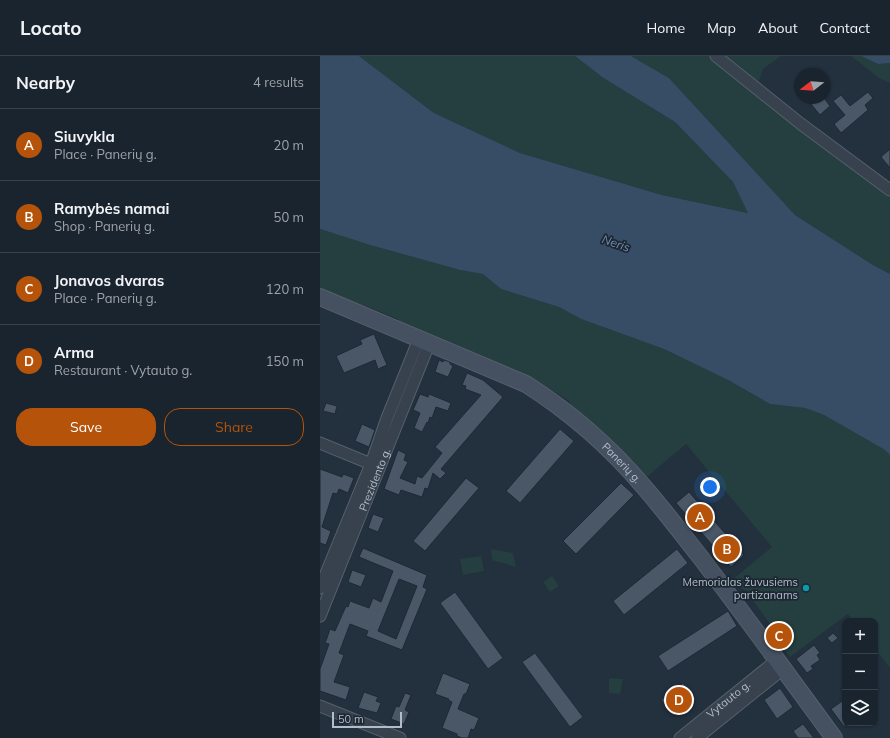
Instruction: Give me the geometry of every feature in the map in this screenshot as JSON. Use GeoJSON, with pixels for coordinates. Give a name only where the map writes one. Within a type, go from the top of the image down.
{"type":"FeatureCollection","features":[{"type":"Feature","properties":{"kind":"street"},"geometry":{"type":"LineString","coordinates":[[716,56],[802,124],[890,190]]}},
{"type":"Feature","properties":{"kind":"street","name":"Panerių g."},"geometry":{"type":"LineString","coordinates":[[320,297],[526,384],[552,401],[594,435],[643,486],[668,515],[735,602],[834,738]]}},
{"type":"Feature","properties":{"kind":"street","name":"Prezidento g."},"geometry":{"type":"LineString","coordinates":[[320,616],[376,465],[424,342]]}},
{"type":"Feature","properties":{"kind":"street"},"geometry":{"type":"LineString","coordinates":[[320,443],[376,465]]}},
{"type":"Feature","properties":{"kind":"street","name":"Prezidento g."},"geometry":{"type":"LineString","coordinates":[[320,588],[376,465]]}},
{"type":"Feature","properties":{"kind":"street","name":"Vytauto g."},"geometry":{"type":"LineString","coordinates":[[680,738],[780,665]]}},
{"type":"Feature","properties":{"kind":"street","name":"Vytauto g."},"geometry":{"type":"LineString","coordinates":[[697,738],[780,665]]}},
{"type":"Feature","properties":{"kind":"street"},"geometry":{"type":"LineString","coordinates":[[320,706],[400,738]]}},
{"type":"Feature","properties":{"kind":"green space"},"geometry":{"type":"Polygon","coordinates":[[[359,56],[575,56],[602,77],[675,122],[733,182],[749,213],[662,195],[520,153],[434,113],[359,56]]]}},
{"type":"Feature","properties":{"kind":"green space"},"geometry":{"type":"Polygon","coordinates":[[[631,56],[781,56],[763,69],[755,92],[790,122],[890,195],[890,274],[873,265],[795,215],[669,78],[631,56]]]}},
{"type":"Feature","properties":{"kind":"green space"},"geometry":{"type":"Polygon","coordinates":[[[851,56],[861,56],[878,64],[890,63],[890,83],[879,78],[851,56]]]}},
{"type":"Feature","properties":{"kind":"green space"},"geometry":{"type":"Polygon","coordinates":[[[320,229],[370,245],[460,270],[483,274],[501,289],[559,307],[581,319],[664,349],[728,380],[770,404],[805,408],[824,415],[885,450],[890,455],[890,668],[878,653],[878,618],[851,618],[848,614],[790,657],[777,640],[775,631],[746,591],[738,586],[733,579],[772,547],[686,444],[647,477],[570,405],[569,401],[531,377],[527,377],[399,324],[398,319],[363,305],[358,307],[334,297],[332,293],[320,288],[320,229]]]}},
{"type":"Feature","properties":{"kind":"green space"},"geometry":{"type":"Polygon","coordinates":[[[491,549],[513,553],[516,567],[492,560],[491,549]]]}},
{"type":"Feature","properties":{"kind":"green space"},"geometry":{"type":"Polygon","coordinates":[[[481,556],[484,571],[463,575],[460,559],[481,556]]]}},
{"type":"Feature","properties":{"kind":"green space"},"geometry":{"type":"Polygon","coordinates":[[[552,576],[559,586],[550,592],[543,582],[552,576]]]}},
{"type":"Feature","properties":{"kind":"green space"},"geometry":{"type":"Polygon","coordinates":[[[609,678],[623,679],[620,694],[609,693],[609,678]]]}},
{"type":"Feature","properties":{"kind":"water","name":"Neris"},"geometry":{"type":"Polygon","coordinates":[[[320,56],[359,56],[434,113],[520,153],[662,195],[748,213],[733,182],[675,122],[602,77],[575,56],[631,56],[669,78],[795,215],[873,265],[890,274],[890,455],[885,450],[824,415],[805,408],[770,404],[728,380],[664,349],[581,319],[559,307],[501,289],[483,274],[460,270],[370,245],[320,229],[320,56]]]}},
{"type":"Feature","properties":{"kind":"water"},"geometry":{"type":"Polygon","coordinates":[[[861,56],[890,56],[890,63],[878,64],[861,56]]]}},
{"type":"Feature","properties":{"kind":"building"},"geometry":{"type":"Polygon","coordinates":[[[868,92],[873,98],[865,105],[868,110],[841,133],[834,124],[845,115],[833,101],[841,95],[850,106],[868,92]]]}},
{"type":"Feature","properties":{"kind":"building"},"geometry":{"type":"Polygon","coordinates":[[[811,104],[828,104],[830,106],[820,115],[811,104]]]}},
{"type":"Feature","properties":{"kind":"building"},"geometry":{"type":"Polygon","coordinates":[[[890,149],[890,168],[881,157],[890,149]]]}},
{"type":"Feature","properties":{"kind":"building"},"geometry":{"type":"Polygon","coordinates":[[[374,334],[387,365],[378,369],[375,360],[344,373],[336,356],[362,344],[360,340],[374,334]]]}},
{"type":"Feature","properties":{"kind":"building"},"geometry":{"type":"Polygon","coordinates":[[[439,360],[443,362],[444,360],[450,362],[453,366],[448,377],[435,372],[439,360]]]}},
{"type":"Feature","properties":{"kind":"building"},"geometry":{"type":"Polygon","coordinates":[[[467,373],[483,380],[503,397],[441,469],[446,473],[440,479],[433,473],[428,489],[425,488],[422,497],[401,490],[399,495],[384,489],[398,450],[406,454],[404,460],[408,462],[400,478],[415,484],[417,476],[422,478],[442,453],[435,447],[481,395],[465,389],[466,386],[462,385],[467,373]]]}},
{"type":"Feature","properties":{"kind":"building"},"geometry":{"type":"Polygon","coordinates":[[[420,394],[428,397],[429,394],[451,403],[448,411],[436,407],[432,418],[430,417],[422,432],[414,428],[420,413],[413,410],[420,394]]]}},
{"type":"Feature","properties":{"kind":"building"},"geometry":{"type":"Polygon","coordinates":[[[326,403],[337,406],[335,414],[323,411],[326,403]]]}},
{"type":"Feature","properties":{"kind":"building"},"geometry":{"type":"Polygon","coordinates":[[[362,424],[375,430],[369,447],[355,441],[362,424]]]}},
{"type":"Feature","properties":{"kind":"building"},"geometry":{"type":"Polygon","coordinates":[[[560,429],[574,441],[520,503],[506,491],[560,429]]]}},
{"type":"Feature","properties":{"kind":"building"},"geometry":{"type":"Polygon","coordinates":[[[320,469],[342,477],[343,474],[354,478],[348,493],[339,489],[337,494],[333,493],[322,527],[331,531],[326,545],[320,543],[320,469]]]}},
{"type":"Feature","properties":{"kind":"building"},"geometry":{"type":"Polygon","coordinates":[[[466,478],[479,488],[425,551],[413,541],[466,478]]]}},
{"type":"Feature","properties":{"kind":"building"},"geometry":{"type":"Polygon","coordinates":[[[621,483],[634,495],[576,554],[563,541],[621,483]]]}},
{"type":"Feature","properties":{"kind":"building"},"geometry":{"type":"Polygon","coordinates":[[[689,492],[744,555],[731,567],[676,503],[689,492]]]}},
{"type":"Feature","properties":{"kind":"building"},"geometry":{"type":"Polygon","coordinates":[[[373,514],[384,518],[378,532],[368,528],[373,514]]]}},
{"type":"Feature","properties":{"kind":"building"},"geometry":{"type":"Polygon","coordinates":[[[363,548],[427,575],[423,587],[427,589],[402,650],[366,636],[368,631],[350,624],[339,653],[344,655],[334,682],[350,687],[346,700],[320,691],[320,669],[329,644],[325,643],[330,629],[335,631],[346,606],[348,607],[350,601],[369,608],[373,598],[381,602],[393,571],[359,557],[363,548]],[[399,579],[378,631],[396,639],[417,586],[399,579]]]}},
{"type":"Feature","properties":{"kind":"building"},"geometry":{"type":"Polygon","coordinates":[[[677,549],[688,563],[624,615],[613,601],[677,549]]]}},
{"type":"Feature","properties":{"kind":"building"},"geometry":{"type":"Polygon","coordinates":[[[352,570],[366,575],[361,587],[348,582],[352,570]]]}},
{"type":"Feature","properties":{"kind":"building"},"geometry":{"type":"Polygon","coordinates":[[[455,592],[503,658],[488,669],[440,603],[455,592]]]}},
{"type":"Feature","properties":{"kind":"building"},"geometry":{"type":"Polygon","coordinates":[[[728,611],[737,626],[668,671],[658,656],[728,611]]]}},
{"type":"Feature","properties":{"kind":"building"},"geometry":{"type":"Polygon","coordinates":[[[833,633],[838,638],[832,643],[827,638],[833,633]]]}},
{"type":"Feature","properties":{"kind":"building"},"geometry":{"type":"Polygon","coordinates":[[[814,645],[820,653],[817,655],[820,660],[811,666],[813,669],[807,673],[796,659],[814,645]]]}},
{"type":"Feature","properties":{"kind":"building"},"geometry":{"type":"Polygon","coordinates":[[[535,653],[583,717],[570,727],[522,662],[535,653]]]}},
{"type":"Feature","properties":{"kind":"building"},"geometry":{"type":"Polygon","coordinates":[[[443,673],[470,684],[458,709],[479,718],[474,730],[471,729],[468,738],[462,738],[457,736],[457,734],[442,728],[452,702],[448,700],[449,699],[435,694],[443,673]]]}},
{"type":"Feature","properties":{"kind":"building"},"geometry":{"type":"Polygon","coordinates":[[[683,683],[696,699],[674,716],[661,700],[683,683]]]}},
{"type":"Feature","properties":{"kind":"building"},"geometry":{"type":"Polygon","coordinates":[[[780,688],[793,707],[777,719],[764,700],[780,688]]]}},
{"type":"Feature","properties":{"kind":"building"},"geometry":{"type":"Polygon","coordinates":[[[364,692],[378,697],[376,701],[381,703],[377,713],[358,708],[364,692]]]}},
{"type":"Feature","properties":{"kind":"building"},"geometry":{"type":"Polygon","coordinates":[[[405,693],[411,695],[405,710],[409,712],[404,724],[391,719],[396,706],[399,707],[405,693]]]}},
{"type":"Feature","properties":{"kind":"building"},"geometry":{"type":"Polygon","coordinates":[[[842,701],[842,724],[831,709],[842,701]]]}},
{"type":"Feature","properties":{"kind":"building"},"geometry":{"type":"Polygon","coordinates":[[[803,724],[814,738],[798,738],[793,731],[803,724]]]}},
{"type":"Feature","properties":{"kind":"place","name":"Siuvykla"},"geometry":{"type":"Point","coordinates":[700,517]}},
{"type":"Feature","properties":{"kind":"place","name":"Ramybės namai"},"geometry":{"type":"Point","coordinates":[727,549]}},
{"type":"Feature","properties":{"kind":"place","name":"Memorialas žuvusiems partizanams"},"geometry":{"type":"Point","coordinates":[806,588]}},
{"type":"Feature","properties":{"kind":"place","name":"Jonavos dvaras"},"geometry":{"type":"Point","coordinates":[779,636]}},
{"type":"Feature","properties":{"kind":"place","name":"Arma"},"geometry":{"type":"Point","coordinates":[679,700]}}]}
